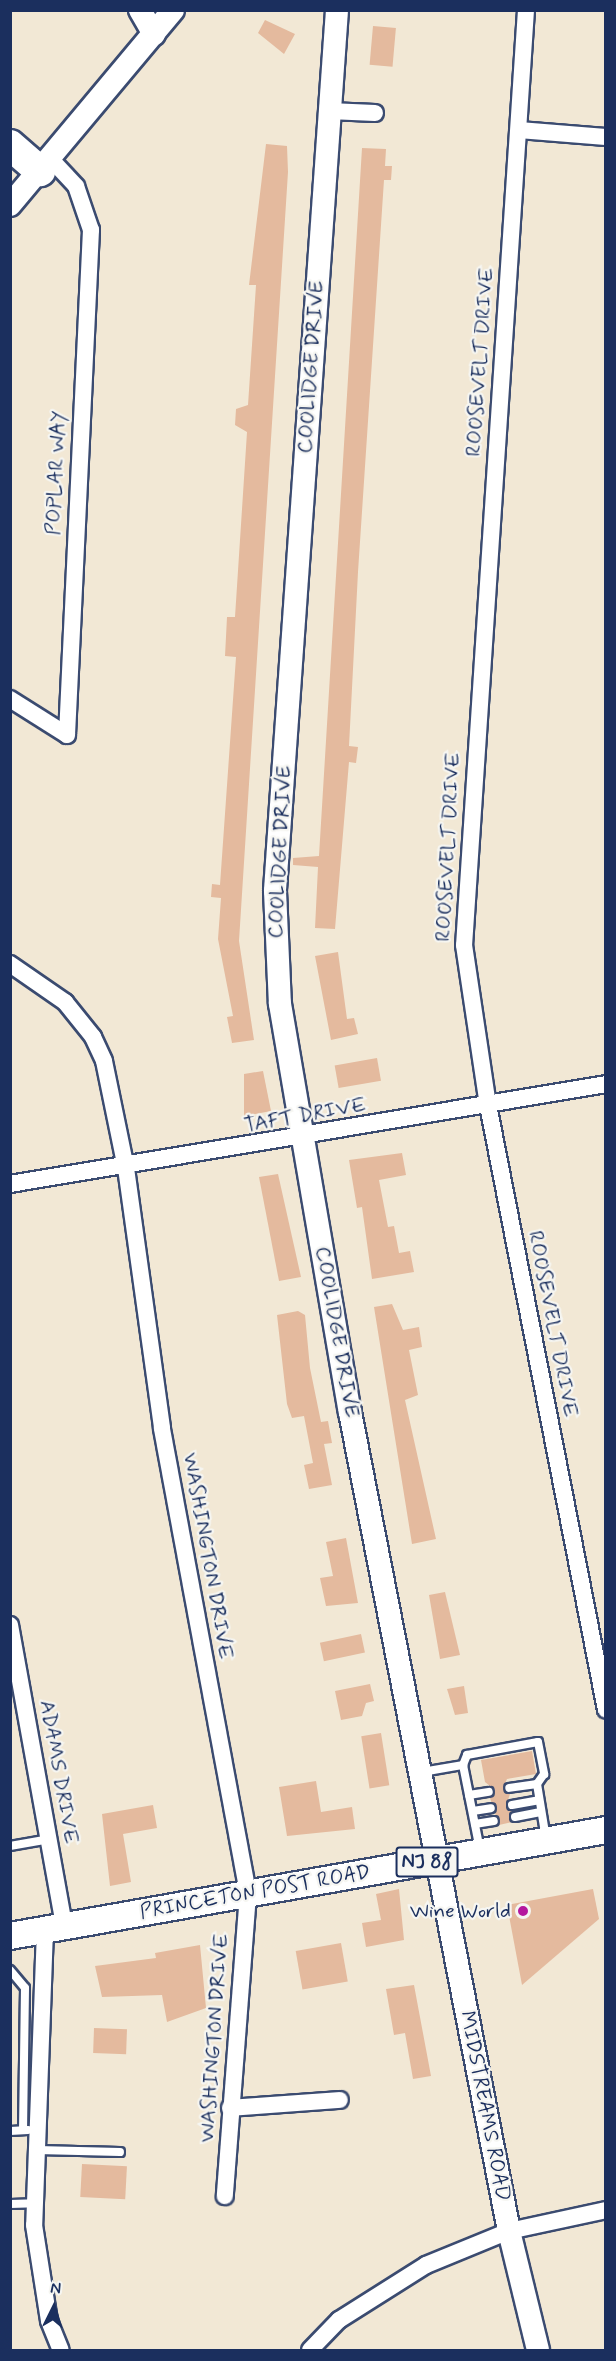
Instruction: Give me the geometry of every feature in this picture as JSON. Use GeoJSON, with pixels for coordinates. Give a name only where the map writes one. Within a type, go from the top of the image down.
{"type":"FeatureCollection","features":[{"type":"Feature","properties":{"kind":"highway"},"geometry":{"type":"LineString","coordinates":[[10,145],[45,165]]}},
{"type":"Feature","properties":{"kind":"main road","name":"PRINCETON POST ROAD"},"geometry":{"type":"LineString","coordinates":[[10,1936],[606,1830]]}},
{"type":"Feature","properties":{"kind":"street"},"geometry":{"type":"LineString","coordinates":[[140,10],[154,34]]}},
{"type":"Feature","properties":{"kind":"street"},"geometry":{"type":"LineString","coordinates":[[10,205],[173,10]]}},
{"type":"Feature","properties":{"kind":"street","name":"COOLIDGE DRIVE"},"geometry":{"type":"LineString","coordinates":[[337,10],[274,901],[280,1004],[350,1412],[439,1860]]}},
{"type":"Feature","properties":{"kind":"street","name":"ROOSEVELT DRIVE"},"geometry":{"type":"LineString","coordinates":[[526,10],[464,945],[488,1105],[606,1710]]}},
{"type":"Feature","properties":{"kind":"street"},"geometry":{"type":"LineString","coordinates":[[329,111],[375,113]]}},
{"type":"Feature","properties":{"kind":"street"},"geometry":{"type":"LineString","coordinates":[[519,130],[606,137]]}},
{"type":"Feature","properties":{"kind":"street","name":"POPLAR WAY"},"geometry":{"type":"LineString","coordinates":[[10,699],[67,735],[90,230],[76,186],[45,165]]}},
{"type":"Feature","properties":{"kind":"street","name":"WASHINGTON DRIVE"},"geometry":{"type":"LineString","coordinates":[[10,964],[64,1002],[93,1037],[104,1061],[126,1168],[162,1429],[248,1894],[225,2196]]}},
{"type":"Feature","properties":{"kind":"street","name":"TAFT DRIVE"},"geometry":{"type":"LineString","coordinates":[[10,1184],[304,1139],[606,1084]]}},
{"type":"Feature","properties":{"kind":"street","name":"ADAMS DRIVE"},"geometry":{"type":"LineString","coordinates":[[10,1625],[48,1839],[54,1928],[44,1988],[31,2130],[37,2150],[35,2203],[38,2268],[57,2349]]}},
{"type":"Feature","properties":{"kind":"street","name":"MIDSTREAMS ROAD"},"geometry":{"type":"LineString","coordinates":[[439,1860],[509,2231],[538,2350]]}},
{"type":"Feature","properties":{"kind":"street"},"geometry":{"type":"LineString","coordinates":[[230,2108],[340,2100]]}},
{"type":"Feature","properties":{"kind":"street"},"geometry":{"type":"LineString","coordinates":[[310,2350],[380,2290],[509,2231],[606,2210]]}},
{"type":"Feature","properties":{"kind":"lane"},"geometry":{"type":"LineString","coordinates":[[481,1853],[463,1765],[467,1755],[538,1742],[544,1774],[537,1784],[546,1840]]}},
{"type":"Feature","properties":{"kind":"lane"},"geometry":{"type":"LineString","coordinates":[[421,1772],[463,1765]]}},
{"type":"Feature","properties":{"kind":"lane"},"geometry":{"type":"LineString","coordinates":[[509,1788],[537,1784]]}},
{"type":"Feature","properties":{"kind":"lane"},"geometry":{"type":"LineString","coordinates":[[469,1795],[489,1792]]}},
{"type":"Feature","properties":{"kind":"lane"},"geometry":{"type":"LineString","coordinates":[[512,1805],[539,1800]]}},
{"type":"Feature","properties":{"kind":"lane"},"geometry":{"type":"LineString","coordinates":[[473,1811],[491,1808]]}},
{"type":"Feature","properties":{"kind":"lane"},"geometry":{"type":"LineString","coordinates":[[515,1817],[541,1812]]}},
{"type":"Feature","properties":{"kind":"lane"},"geometry":{"type":"LineString","coordinates":[[476,1824],[494,1821]]}},
{"type":"Feature","properties":{"kind":"lane"},"geometry":{"type":"LineString","coordinates":[[10,1846],[48,1839]]}},
{"type":"Feature","properties":{"kind":"lane"},"geometry":{"type":"LineString","coordinates":[[10,1970],[25,1987],[31,2130],[10,2131]]}},
{"type":"Feature","properties":{"kind":"lane"},"geometry":{"type":"LineString","coordinates":[[25,1987],[44,1988]]}},
{"type":"Feature","properties":{"kind":"lane"},"geometry":{"type":"LineString","coordinates":[[37,2150],[120,2152]]}},
{"type":"Feature","properties":{"kind":"lane"},"geometry":{"type":"LineString","coordinates":[[10,2204],[35,2203]]}},
{"type":"Feature","properties":{"kind":"building"},"geometry":{"type":"Polygon","coordinates":[[[265,20],[295,34],[284,54],[258,33],[265,20]]]}},
{"type":"Feature","properties":{"kind":"building"},"geometry":{"type":"Polygon","coordinates":[[[373,26],[396,28],[393,67],[370,65],[373,26]]]}},
{"type":"Feature","properties":{"kind":"building"},"geometry":{"type":"Polygon","coordinates":[[[266,144],[287,146],[288,172],[239,941],[254,1040],[232,1043],[227,1017],[233,1016],[218,939],[221,898],[211,897],[212,884],[220,885],[236,657],[225,656],[227,617],[235,617],[247,432],[235,425],[236,409],[248,405],[256,285],[249,285],[266,144]]]}},
{"type":"Feature","properties":{"kind":"building"},"geometry":{"type":"Polygon","coordinates":[[[362,148],[386,149],[385,166],[392,166],[391,180],[384,180],[358,572],[349,746],[358,747],[356,763],[349,762],[335,929],[315,928],[318,867],[293,865],[293,858],[319,856],[362,148]]]}},
{"type":"Feature","properties":{"kind":"building"},"geometry":{"type":"Polygon","coordinates":[[[338,952],[347,1019],[354,1018],[358,1034],[331,1040],[315,956],[338,952]]]}},
{"type":"Feature","properties":{"kind":"building"},"geometry":{"type":"Polygon","coordinates":[[[377,1058],[381,1081],[339,1088],[335,1065],[377,1058]]]}},
{"type":"Feature","properties":{"kind":"building"},"geometry":{"type":"Polygon","coordinates":[[[263,1071],[271,1111],[244,1116],[244,1074],[263,1071]]]}},
{"type":"Feature","properties":{"kind":"building"},"geometry":{"type":"Polygon","coordinates":[[[402,1153],[406,1175],[379,1180],[388,1227],[394,1226],[399,1253],[410,1251],[414,1272],[372,1279],[362,1207],[357,1208],[349,1160],[402,1153]]]}},
{"type":"Feature","properties":{"kind":"building"},"geometry":{"type":"Polygon","coordinates":[[[278,1174],[301,1277],[279,1281],[259,1177],[278,1174]]]}},
{"type":"Feature","properties":{"kind":"building"},"geometry":{"type":"Polygon","coordinates":[[[392,1304],[403,1330],[419,1327],[422,1347],[409,1350],[418,1395],[405,1400],[436,1539],[412,1544],[374,1307],[392,1304]]]}},
{"type":"Feature","properties":{"kind":"building"},"geometry":{"type":"Polygon","coordinates":[[[298,1311],[305,1315],[310,1368],[321,1422],[328,1421],[332,1443],[324,1444],[332,1485],[309,1489],[304,1465],[313,1463],[304,1416],[292,1418],[287,1404],[277,1315],[298,1311]]]}},
{"type":"Feature","properties":{"kind":"building"},"geometry":{"type":"Polygon","coordinates":[[[346,1538],[358,1603],[326,1606],[320,1578],[333,1576],[326,1542],[346,1538]]]}},
{"type":"Feature","properties":{"kind":"building"},"geometry":{"type":"Polygon","coordinates":[[[445,1592],[460,1655],[440,1659],[429,1595],[445,1592]]]}},
{"type":"Feature","properties":{"kind":"building"},"geometry":{"type":"Polygon","coordinates":[[[361,1634],[365,1653],[324,1661],[320,1643],[361,1634]]]}},
{"type":"Feature","properties":{"kind":"building"},"geometry":{"type":"Polygon","coordinates":[[[370,1684],[374,1701],[366,1703],[362,1716],[341,1720],[335,1691],[370,1684]]]}},
{"type":"Feature","properties":{"kind":"building"},"geometry":{"type":"Polygon","coordinates":[[[464,1686],[468,1713],[455,1715],[447,1689],[464,1686]]]}},
{"type":"Feature","properties":{"kind":"building"},"geometry":{"type":"Polygon","coordinates":[[[381,1733],[389,1785],[370,1788],[361,1736],[381,1733]]]}},
{"type":"Feature","properties":{"kind":"building"},"geometry":{"type":"Polygon","coordinates":[[[532,1751],[536,1774],[507,1779],[503,1788],[510,1794],[506,1806],[512,1811],[512,1822],[499,1825],[490,1798],[495,1790],[485,1782],[481,1760],[532,1751]]]}},
{"type":"Feature","properties":{"kind":"building"},"geometry":{"type":"Polygon","coordinates":[[[316,1781],[321,1812],[352,1807],[355,1829],[287,1836],[279,1787],[316,1781]]]}},
{"type":"Feature","properties":{"kind":"building"},"geometry":{"type":"Polygon","coordinates":[[[153,1805],[157,1828],[123,1834],[131,1882],[110,1886],[102,1814],[153,1805]]]}},
{"type":"Feature","properties":{"kind":"building"},"geometry":{"type":"Polygon","coordinates":[[[399,1889],[404,1940],[366,1947],[362,1923],[381,1920],[376,1894],[399,1889]]]}},
{"type":"Feature","properties":{"kind":"building"},"geometry":{"type":"Polygon","coordinates":[[[593,1889],[599,1919],[522,1985],[507,1905],[593,1889]]]}},
{"type":"Feature","properties":{"kind":"building"},"geometry":{"type":"Polygon","coordinates":[[[341,1943],[348,1981],[302,1989],[296,1951],[341,1943]]]}},
{"type":"Feature","properties":{"kind":"building"},"geometry":{"type":"Polygon","coordinates":[[[200,1945],[206,2008],[167,2022],[162,1995],[102,1997],[95,1966],[156,1958],[155,1953],[200,1945]]]}},
{"type":"Feature","properties":{"kind":"building"},"geometry":{"type":"Polygon","coordinates":[[[414,1985],[431,2076],[413,2079],[405,2033],[394,2035],[386,1989],[414,1985]]]}},
{"type":"Feature","properties":{"kind":"building"},"geometry":{"type":"Polygon","coordinates":[[[94,2028],[127,2029],[126,2054],[93,2053],[94,2028]]]}},
{"type":"Feature","properties":{"kind":"building"},"geometry":{"type":"Polygon","coordinates":[[[82,2164],[127,2166],[125,2199],[80,2197],[82,2164]]]}},
{"type":"Feature","properties":{"kind":"place","name":"Wine World"},"geometry":{"type":"Point","coordinates":[523,1911]}}]}
